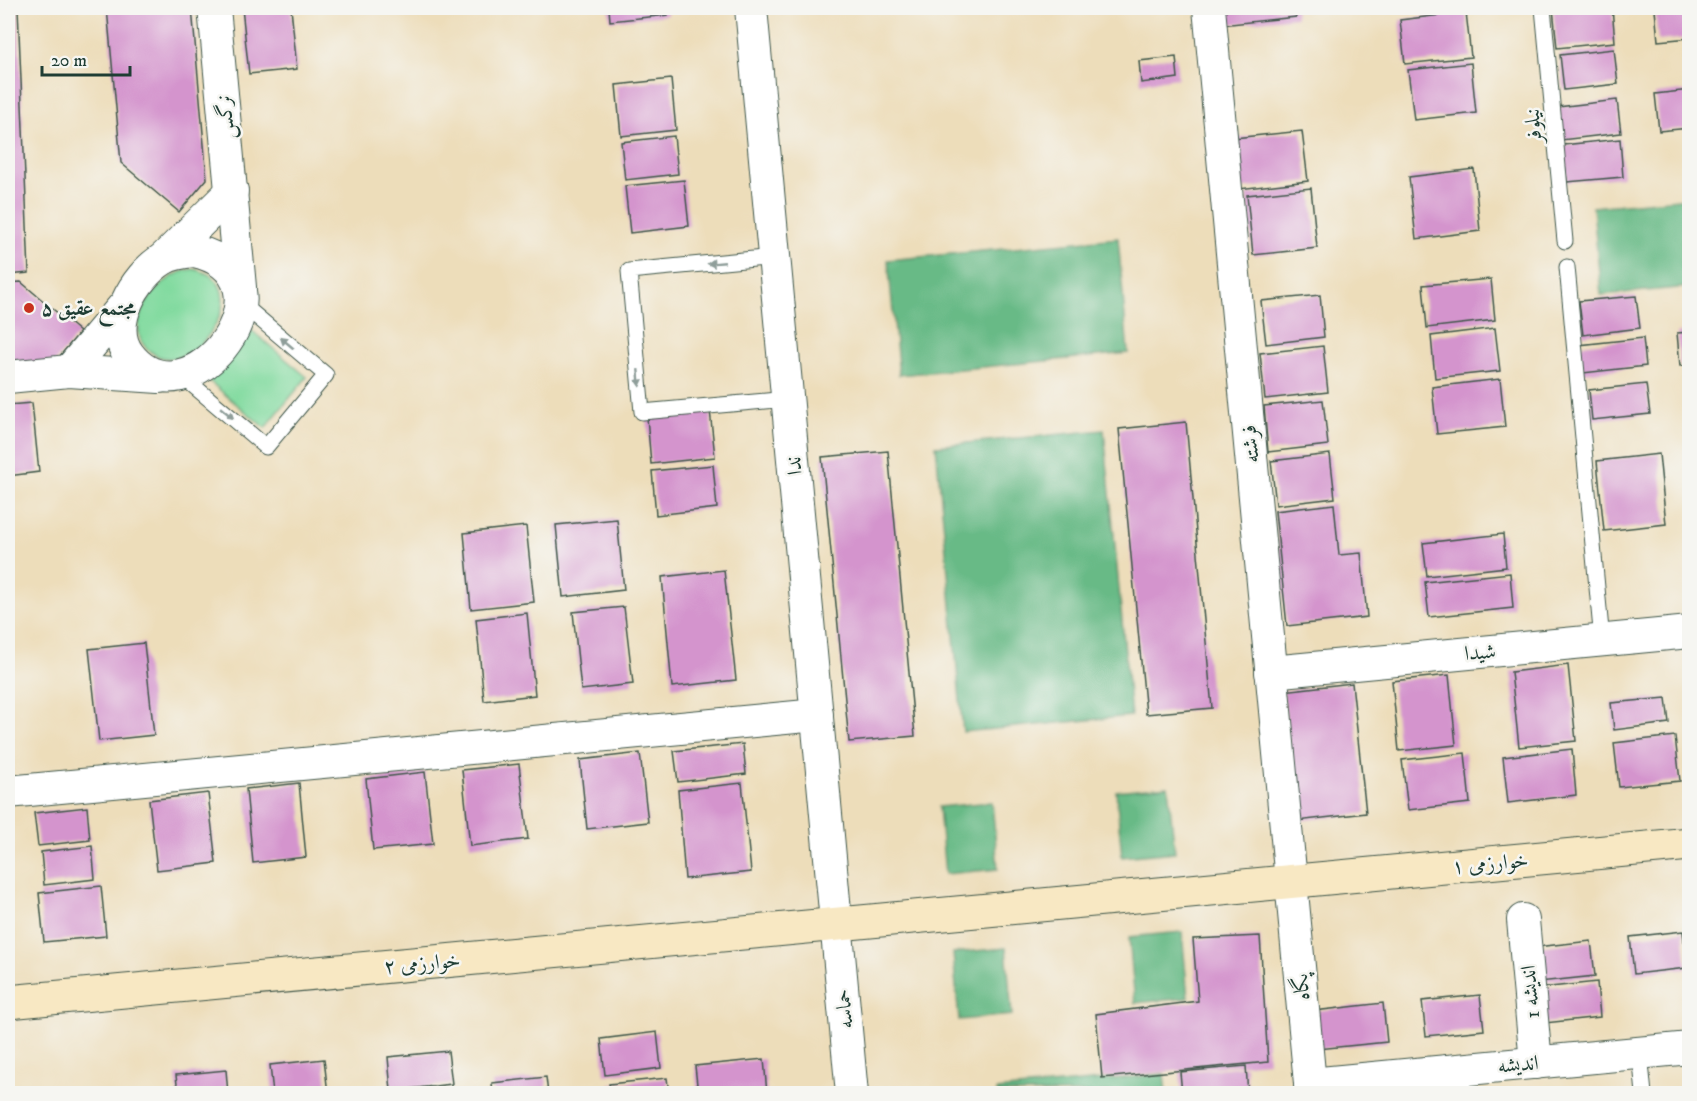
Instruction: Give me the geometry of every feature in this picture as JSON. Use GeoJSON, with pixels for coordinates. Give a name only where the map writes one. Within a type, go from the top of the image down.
{"type":"FeatureCollection","features":[{"type":"Feature","properties":{"kind":"street","name":"نرگس"},"geometry":{"type":"LineString","coordinates":[[214,8],[241,297]]}},
{"type":"Feature","properties":{"kind":"street","name":"ندا"},"geometry":{"type":"LineString","coordinates":[[750,8],[837,924]]}},
{"type":"Feature","properties":{"kind":"street","name":"فرشته"},"geometry":{"type":"LineString","coordinates":[[1209,8],[1291,882]]}},
{"type":"Feature","properties":{"kind":"street"},"geometry":{"type":"LineString","coordinates":[[69,371],[153,268],[232,191]]}},
{"type":"Feature","properties":{"kind":"street"},"geometry":{"type":"LineString","coordinates":[[8,377],[69,371],[175,377],[198,370],[209,360],[238,321],[241,297],[234,275],[210,254],[194,251],[178,253],[163,259]]}},
{"type":"Feature","properties":{"kind":"street"},"geometry":{"type":"LineString","coordinates":[[123,307],[120,323],[121,339],[127,353],[138,366],[152,374],[175,377]]}},
{"type":"Feature","properties":{"kind":"street","name":"شیدا"},"geometry":{"type":"LineString","coordinates":[[1271,672],[1689,632]]}},
{"type":"Feature","properties":{"kind":"street"},"geometry":{"type":"LineString","coordinates":[[8,792],[817,715]]}},
{"type":"Feature","properties":{"kind":"street","name":"خوارزمی ۱"},"geometry":{"type":"LineString","coordinates":[[837,924],[1689,844]]}},
{"type":"Feature","properties":{"kind":"street","name":"پگاه"},"geometry":{"type":"LineString","coordinates":[[1291,882],[1310,1089]]}},
{"type":"Feature","properties":{"kind":"street","name":"اندیشه 1"},"geometry":{"type":"LineString","coordinates":[[1523,920],[1536,1063]]}},
{"type":"Feature","properties":{"kind":"street","name":"خوارزمی ۲"},"geometry":{"type":"LineString","coordinates":[[8,1002],[837,924]]}},
{"type":"Feature","properties":{"kind":"street","name":"حماسه"},"geometry":{"type":"LineString","coordinates":[[837,924],[852,1094]]}},
{"type":"Feature","properties":{"kind":"street","name":"اندیشه"},"geometry":{"type":"LineString","coordinates":[[1310,1089],[1689,1048]]}},
{"type":"Feature","properties":{"kind":"lane","name":"نیلوفر"},"geometry":{"type":"LineString","coordinates":[[1543,8],[1565,241]]}},
{"type":"Feature","properties":{"kind":"lane"},"geometry":{"type":"LineString","coordinates":[[775,257],[629,271],[642,412],[788,399]]}},
{"type":"Feature","properties":{"kind":"lane"},"geometry":{"type":"LineString","coordinates":[[1567,267],[1602,641]]}},
{"type":"Feature","properties":{"kind":"lane"},"geometry":{"type":"LineString","coordinates":[[175,377],[266,447],[326,375],[241,297]]}},
{"type":"Feature","properties":{"kind":"lane"},"geometry":{"type":"LineString","coordinates":[[1640,1053],[1644,1094]]}},
{"type":"Feature","properties":{"kind":"green space"},"geometry":{"type":"Polygon","coordinates":[[[1689,198],[1689,287],[1601,295],[1593,207],[1689,198]]]}},
{"type":"Feature","properties":{"kind":"green space"},"geometry":{"type":"Polygon","coordinates":[[[1118,238],[1128,353],[899,375],[888,260],[1118,238]]]}},
{"type":"Feature","properties":{"kind":"green space"},"geometry":{"type":"Polygon","coordinates":[[[193,269],[213,277],[222,291],[222,308],[215,326],[203,342],[187,354],[170,358],[154,354],[143,344],[139,331],[140,317],[146,303],[167,280],[180,272],[193,269]]]}},
{"type":"Feature","properties":{"kind":"green space"},"geometry":{"type":"Polygon","coordinates":[[[251,330],[307,377],[265,428],[209,381],[251,330]]]}},
{"type":"Feature","properties":{"kind":"green space"},"geometry":{"type":"Polygon","coordinates":[[[1104,430],[1131,716],[963,732],[936,446],[1104,430]]]}},
{"type":"Feature","properties":{"kind":"green space"},"geometry":{"type":"Polygon","coordinates":[[[1168,786],[1175,852],[1122,857],[1116,791],[1168,786]]]}},
{"type":"Feature","properties":{"kind":"green space"},"geometry":{"type":"Polygon","coordinates":[[[992,802],[998,869],[945,874],[939,807],[992,802]]]}},
{"type":"Feature","properties":{"kind":"green space"},"geometry":{"type":"Polygon","coordinates":[[[1182,932],[1188,998],[1135,1003],[1129,937],[1182,932]]]}},
{"type":"Feature","properties":{"kind":"green space"},"geometry":{"type":"Polygon","coordinates":[[[1006,948],[1012,1015],[959,1020],[953,953],[1006,948]]]}},
{"type":"Feature","properties":{"kind":"green space"},"geometry":{"type":"Polygon","coordinates":[[[1164,1074],[1166,1093],[997,1093],[997,1090],[1164,1074]]]}},
{"type":"Feature","properties":{"kind":"building"},"geometry":{"type":"Polygon","coordinates":[[[8,8],[18,8],[29,273],[8,275],[8,8]]]}},
{"type":"Feature","properties":{"kind":"building"},"geometry":{"type":"Polygon","coordinates":[[[107,8],[192,8],[207,179],[179,212],[121,163],[107,8]]]}},
{"type":"Feature","properties":{"kind":"building"},"geometry":{"type":"Polygon","coordinates":[[[242,8],[291,8],[297,69],[249,74],[242,8]]]}},
{"type":"Feature","properties":{"kind":"building"},"geometry":{"type":"Polygon","coordinates":[[[609,8],[667,8],[668,15],[610,21],[609,8]]]}},
{"type":"Feature","properties":{"kind":"building"},"geometry":{"type":"Polygon","coordinates":[[[1220,8],[1295,8],[1296,17],[1222,25],[1220,8]]]}},
{"type":"Feature","properties":{"kind":"building"},"geometry":{"type":"Polygon","coordinates":[[[1400,8],[1437,8],[1437,9],[1400,13],[1400,8]]]}},
{"type":"Feature","properties":{"kind":"building"},"geometry":{"type":"Polygon","coordinates":[[[1553,8],[1612,8],[1615,42],[1557,48],[1553,8]]]}},
{"type":"Feature","properties":{"kind":"building"},"geometry":{"type":"Polygon","coordinates":[[[1690,8],[1690,38],[1658,41],[1655,10],[1690,8]]]}},
{"type":"Feature","properties":{"kind":"building"},"geometry":{"type":"Polygon","coordinates":[[[1466,12],[1471,57],[1405,64],[1400,20],[1466,12]]]}},
{"type":"Feature","properties":{"kind":"building"},"geometry":{"type":"Polygon","coordinates":[[[1614,49],[1618,84],[1564,90],[1560,55],[1614,49]]]}},
{"type":"Feature","properties":{"kind":"building"},"geometry":{"type":"Polygon","coordinates":[[[1176,57],[1178,78],[1141,83],[1139,61],[1176,57]]]}},
{"type":"Feature","properties":{"kind":"building"},"geometry":{"type":"Polygon","coordinates":[[[1471,63],[1476,113],[1414,120],[1408,70],[1471,63]]]}},
{"type":"Feature","properties":{"kind":"building"},"geometry":{"type":"Polygon","coordinates":[[[671,79],[676,130],[621,136],[616,85],[671,79]]]}},
{"type":"Feature","properties":{"kind":"building"},"geometry":{"type":"Polygon","coordinates":[[[1690,90],[1690,128],[1659,131],[1655,94],[1690,90]]]}},
{"type":"Feature","properties":{"kind":"building"},"geometry":{"type":"Polygon","coordinates":[[[1617,100],[1621,133],[1561,140],[1558,107],[1617,100]]]}},
{"type":"Feature","properties":{"kind":"building"},"geometry":{"type":"Polygon","coordinates":[[[1302,131],[1308,181],[1239,189],[1234,138],[1302,131]]]}},
{"type":"Feature","properties":{"kind":"building"},"geometry":{"type":"Polygon","coordinates":[[[674,136],[678,174],[625,180],[621,142],[674,136]]]}},
{"type":"Feature","properties":{"kind":"building"},"geometry":{"type":"Polygon","coordinates":[[[1620,139],[1623,177],[1567,182],[1563,145],[1620,139]]]}},
{"type":"Feature","properties":{"kind":"building"},"geometry":{"type":"Polygon","coordinates":[[[1474,169],[1480,231],[1416,239],[1409,177],[1474,169]]]}},
{"type":"Feature","properties":{"kind":"building"},"geometry":{"type":"Polygon","coordinates":[[[684,180],[689,226],[630,233],[625,186],[684,180]]]}},
{"type":"Feature","properties":{"kind":"building"},"geometry":{"type":"Polygon","coordinates":[[[1311,188],[1317,248],[1253,255],[1247,195],[1311,188]]]}},
{"type":"Feature","properties":{"kind":"building"},"geometry":{"type":"Polygon","coordinates":[[[1491,279],[1495,320],[1427,328],[1423,285],[1491,279]]]}},
{"type":"Feature","properties":{"kind":"building","name":"مجتمع عقیق ۵"},"geometry":{"type":"Polygon","coordinates":[[[21,282],[80,332],[53,364],[8,368],[8,283],[21,282]]]}},
{"type":"Feature","properties":{"kind":"building"},"geometry":{"type":"Polygon","coordinates":[[[1320,295],[1324,337],[1266,344],[1261,301],[1320,295]]]}},
{"type":"Feature","properties":{"kind":"building"},"geometry":{"type":"Polygon","coordinates":[[[1636,296],[1640,328],[1583,335],[1579,301],[1636,296]]]}},
{"type":"Feature","properties":{"kind":"building"},"geometry":{"type":"Polygon","coordinates":[[[1495,328],[1500,371],[1435,378],[1431,336],[1495,328]]]}},
{"type":"Feature","properties":{"kind":"building"},"geometry":{"type":"Polygon","coordinates":[[[1690,332],[1690,365],[1680,366],[1677,333],[1690,332]]]}},
{"type":"Feature","properties":{"kind":"building"},"geometry":{"type":"Polygon","coordinates":[[[1643,338],[1646,366],[1583,373],[1579,345],[1643,338]]]}},
{"type":"Feature","properties":{"kind":"building"},"geometry":{"type":"Polygon","coordinates":[[[1323,346],[1328,392],[1265,399],[1260,353],[1323,346]]]}},
{"type":"Feature","properties":{"kind":"building"},"geometry":{"type":"Polygon","coordinates":[[[1500,379],[1505,427],[1437,434],[1432,387],[1500,379]]]}},
{"type":"Feature","properties":{"kind":"building"},"geometry":{"type":"Polygon","coordinates":[[[1646,384],[1650,414],[1592,420],[1589,390],[1646,384]]]}},
{"type":"Feature","properties":{"kind":"building"},"geometry":{"type":"Polygon","coordinates":[[[1323,400],[1328,445],[1268,452],[1264,406],[1323,400]]]}},
{"type":"Feature","properties":{"kind":"building"},"geometry":{"type":"Polygon","coordinates":[[[32,403],[39,472],[8,476],[8,405],[32,403]]]}},
{"type":"Feature","properties":{"kind":"building"},"geometry":{"type":"Polygon","coordinates":[[[710,410],[715,457],[651,464],[647,417],[710,410]]]}},
{"type":"Feature","properties":{"kind":"building"},"geometry":{"type":"Polygon","coordinates":[[[1186,422],[1212,708],[1146,714],[1119,429],[1186,422]]]}},
{"type":"Feature","properties":{"kind":"building"},"geometry":{"type":"Polygon","coordinates":[[[888,451],[915,736],[849,742],[822,457],[888,451]]]}},
{"type":"Feature","properties":{"kind":"building"},"geometry":{"type":"Polygon","coordinates":[[[1330,454],[1335,498],[1276,505],[1271,461],[1330,454]]]}},
{"type":"Feature","properties":{"kind":"building"},"geometry":{"type":"Polygon","coordinates":[[[1659,454],[1666,524],[1604,531],[1597,461],[1659,454]]]}},
{"type":"Feature","properties":{"kind":"building"},"geometry":{"type":"Polygon","coordinates":[[[713,465],[717,508],[656,515],[652,471],[713,465]]]}},
{"type":"Feature","properties":{"kind":"building"},"geometry":{"type":"Polygon","coordinates":[[[1334,504],[1339,555],[1361,553],[1367,617],[1287,626],[1275,511],[1334,504]]]}},
{"type":"Feature","properties":{"kind":"building"},"geometry":{"type":"Polygon","coordinates":[[[617,519],[624,590],[563,597],[556,525],[617,519]]]}},
{"type":"Feature","properties":{"kind":"building"},"geometry":{"type":"Polygon","coordinates":[[[526,526],[534,602],[471,609],[464,533],[526,526]]]}},
{"type":"Feature","properties":{"kind":"building"},"geometry":{"type":"Polygon","coordinates":[[[1503,534],[1506,567],[1427,576],[1423,543],[1503,534]]]}},
{"type":"Feature","properties":{"kind":"building"},"geometry":{"type":"Polygon","coordinates":[[[724,570],[736,680],[672,687],[662,577],[724,570]]]}},
{"type":"Feature","properties":{"kind":"building"},"geometry":{"type":"Polygon","coordinates":[[[1510,573],[1513,608],[1429,617],[1425,582],[1510,573]]]}},
{"type":"Feature","properties":{"kind":"building"},"geometry":{"type":"Polygon","coordinates":[[[624,607],[633,684],[581,690],[573,612],[624,607]]]}},
{"type":"Feature","properties":{"kind":"building"},"geometry":{"type":"Polygon","coordinates":[[[527,613],[535,695],[484,701],[476,619],[527,613]]]}},
{"type":"Feature","properties":{"kind":"building"},"geometry":{"type":"Polygon","coordinates":[[[144,643],[154,735],[99,741],[89,649],[144,643]]]}},
{"type":"Feature","properties":{"kind":"building"},"geometry":{"type":"Polygon","coordinates":[[[1568,665],[1576,741],[1519,747],[1511,672],[1568,665]]]}},
{"type":"Feature","properties":{"kind":"building"},"geometry":{"type":"Polygon","coordinates":[[[1449,675],[1456,745],[1399,751],[1392,681],[1449,675]]]}},
{"type":"Feature","properties":{"kind":"building"},"geometry":{"type":"Polygon","coordinates":[[[1352,683],[1366,813],[1297,821],[1283,691],[1352,683]]]}},
{"type":"Feature","properties":{"kind":"building"},"geometry":{"type":"Polygon","coordinates":[[[1666,698],[1669,723],[1614,730],[1611,703],[1666,698]]]}},
{"type":"Feature","properties":{"kind":"building"},"geometry":{"type":"Polygon","coordinates":[[[1675,736],[1680,781],[1619,787],[1614,743],[1675,736]]]}},
{"type":"Feature","properties":{"kind":"building"},"geometry":{"type":"Polygon","coordinates":[[[743,744],[746,774],[678,782],[674,751],[743,744]]]}},
{"type":"Feature","properties":{"kind":"building"},"geometry":{"type":"Polygon","coordinates":[[[1572,749],[1576,795],[1508,803],[1503,757],[1572,749]]]}},
{"type":"Feature","properties":{"kind":"building"},"geometry":{"type":"Polygon","coordinates":[[[640,753],[648,822],[587,829],[580,760],[640,753]]]}},
{"type":"Feature","properties":{"kind":"building"},"geometry":{"type":"Polygon","coordinates":[[[1465,753],[1470,803],[1408,810],[1402,760],[1465,753]]]}},
{"type":"Feature","properties":{"kind":"building"},"geometry":{"type":"Polygon","coordinates":[[[519,764],[528,839],[470,846],[462,770],[519,764]]]}},
{"type":"Feature","properties":{"kind":"building"},"geometry":{"type":"Polygon","coordinates":[[[425,772],[433,844],[373,850],[366,779],[425,772]]]}},
{"type":"Feature","properties":{"kind":"building"},"geometry":{"type":"Polygon","coordinates":[[[299,783],[306,857],[253,863],[246,789],[299,783]]]}},
{"type":"Feature","properties":{"kind":"building"},"geometry":{"type":"Polygon","coordinates":[[[742,783],[751,872],[685,879],[678,790],[742,783]]]}},
{"type":"Feature","properties":{"kind":"building"},"geometry":{"type":"Polygon","coordinates":[[[208,793],[216,863],[157,870],[149,800],[208,793]]]}},
{"type":"Feature","properties":{"kind":"building"},"geometry":{"type":"Polygon","coordinates":[[[87,807],[90,840],[38,846],[34,813],[87,807]]]}},
{"type":"Feature","properties":{"kind":"building"},"geometry":{"type":"Polygon","coordinates":[[[92,846],[95,879],[44,885],[41,852],[92,846]]]}},
{"type":"Feature","properties":{"kind":"building"},"geometry":{"type":"Polygon","coordinates":[[[101,886],[106,936],[44,942],[39,893],[101,886]]]}},
{"type":"Feature","properties":{"kind":"building"},"geometry":{"type":"Polygon","coordinates":[[[1683,931],[1687,968],[1634,974],[1630,937],[1683,931]]]}},
{"type":"Feature","properties":{"kind":"building"},"geometry":{"type":"Polygon","coordinates":[[[1260,936],[1268,1062],[1102,1078],[1096,1014],[1198,1001],[1193,939],[1260,936]]]}},
{"type":"Feature","properties":{"kind":"building"},"geometry":{"type":"Polygon","coordinates":[[[1591,941],[1595,976],[1539,982],[1536,947],[1591,941]]]}},
{"type":"Feature","properties":{"kind":"building"},"geometry":{"type":"Polygon","coordinates":[[[1597,982],[1600,1017],[1545,1023],[1541,988],[1597,982]]]}},
{"type":"Feature","properties":{"kind":"building"},"geometry":{"type":"Polygon","coordinates":[[[1480,995],[1484,1030],[1426,1036],[1422,1001],[1480,995]]]}},
{"type":"Feature","properties":{"kind":"building"},"geometry":{"type":"Polygon","coordinates":[[[1383,1003],[1387,1042],[1318,1049],[1314,1011],[1383,1003]]]}},
{"type":"Feature","properties":{"kind":"building"},"geometry":{"type":"Polygon","coordinates":[[[657,1032],[661,1068],[605,1075],[601,1039],[657,1032]]]}},
{"type":"Feature","properties":{"kind":"building"},"geometry":{"type":"Polygon","coordinates":[[[448,1051],[452,1084],[391,1091],[388,1057],[448,1051]]]}},
{"type":"Feature","properties":{"kind":"building"},"geometry":{"type":"Polygon","coordinates":[[[324,1059],[328,1094],[273,1094],[270,1065],[324,1059]]]}},
{"type":"Feature","properties":{"kind":"building"},"geometry":{"type":"Polygon","coordinates":[[[764,1059],[767,1094],[698,1094],[695,1066],[764,1059]]]}},
{"type":"Feature","properties":{"kind":"building"},"geometry":{"type":"Polygon","coordinates":[[[1246,1066],[1248,1094],[1182,1094],[1180,1072],[1246,1066]]]}},
{"type":"Feature","properties":{"kind":"building"},"geometry":{"type":"Polygon","coordinates":[[[226,1070],[228,1094],[178,1094],[176,1075],[226,1070]]]}},
{"type":"Feature","properties":{"kind":"building"},"geometry":{"type":"Polygon","coordinates":[[[546,1077],[548,1094],[493,1094],[492,1083],[546,1077]]]}},
{"type":"Feature","properties":{"kind":"building"},"geometry":{"type":"Polygon","coordinates":[[[667,1078],[669,1094],[610,1094],[609,1084],[667,1078]]]}},
{"type":"Feature","properties":{"kind":"place","name":"مجتمع عقیق ۵"},"geometry":{"type":"Point","coordinates":[29,308]}}]}
